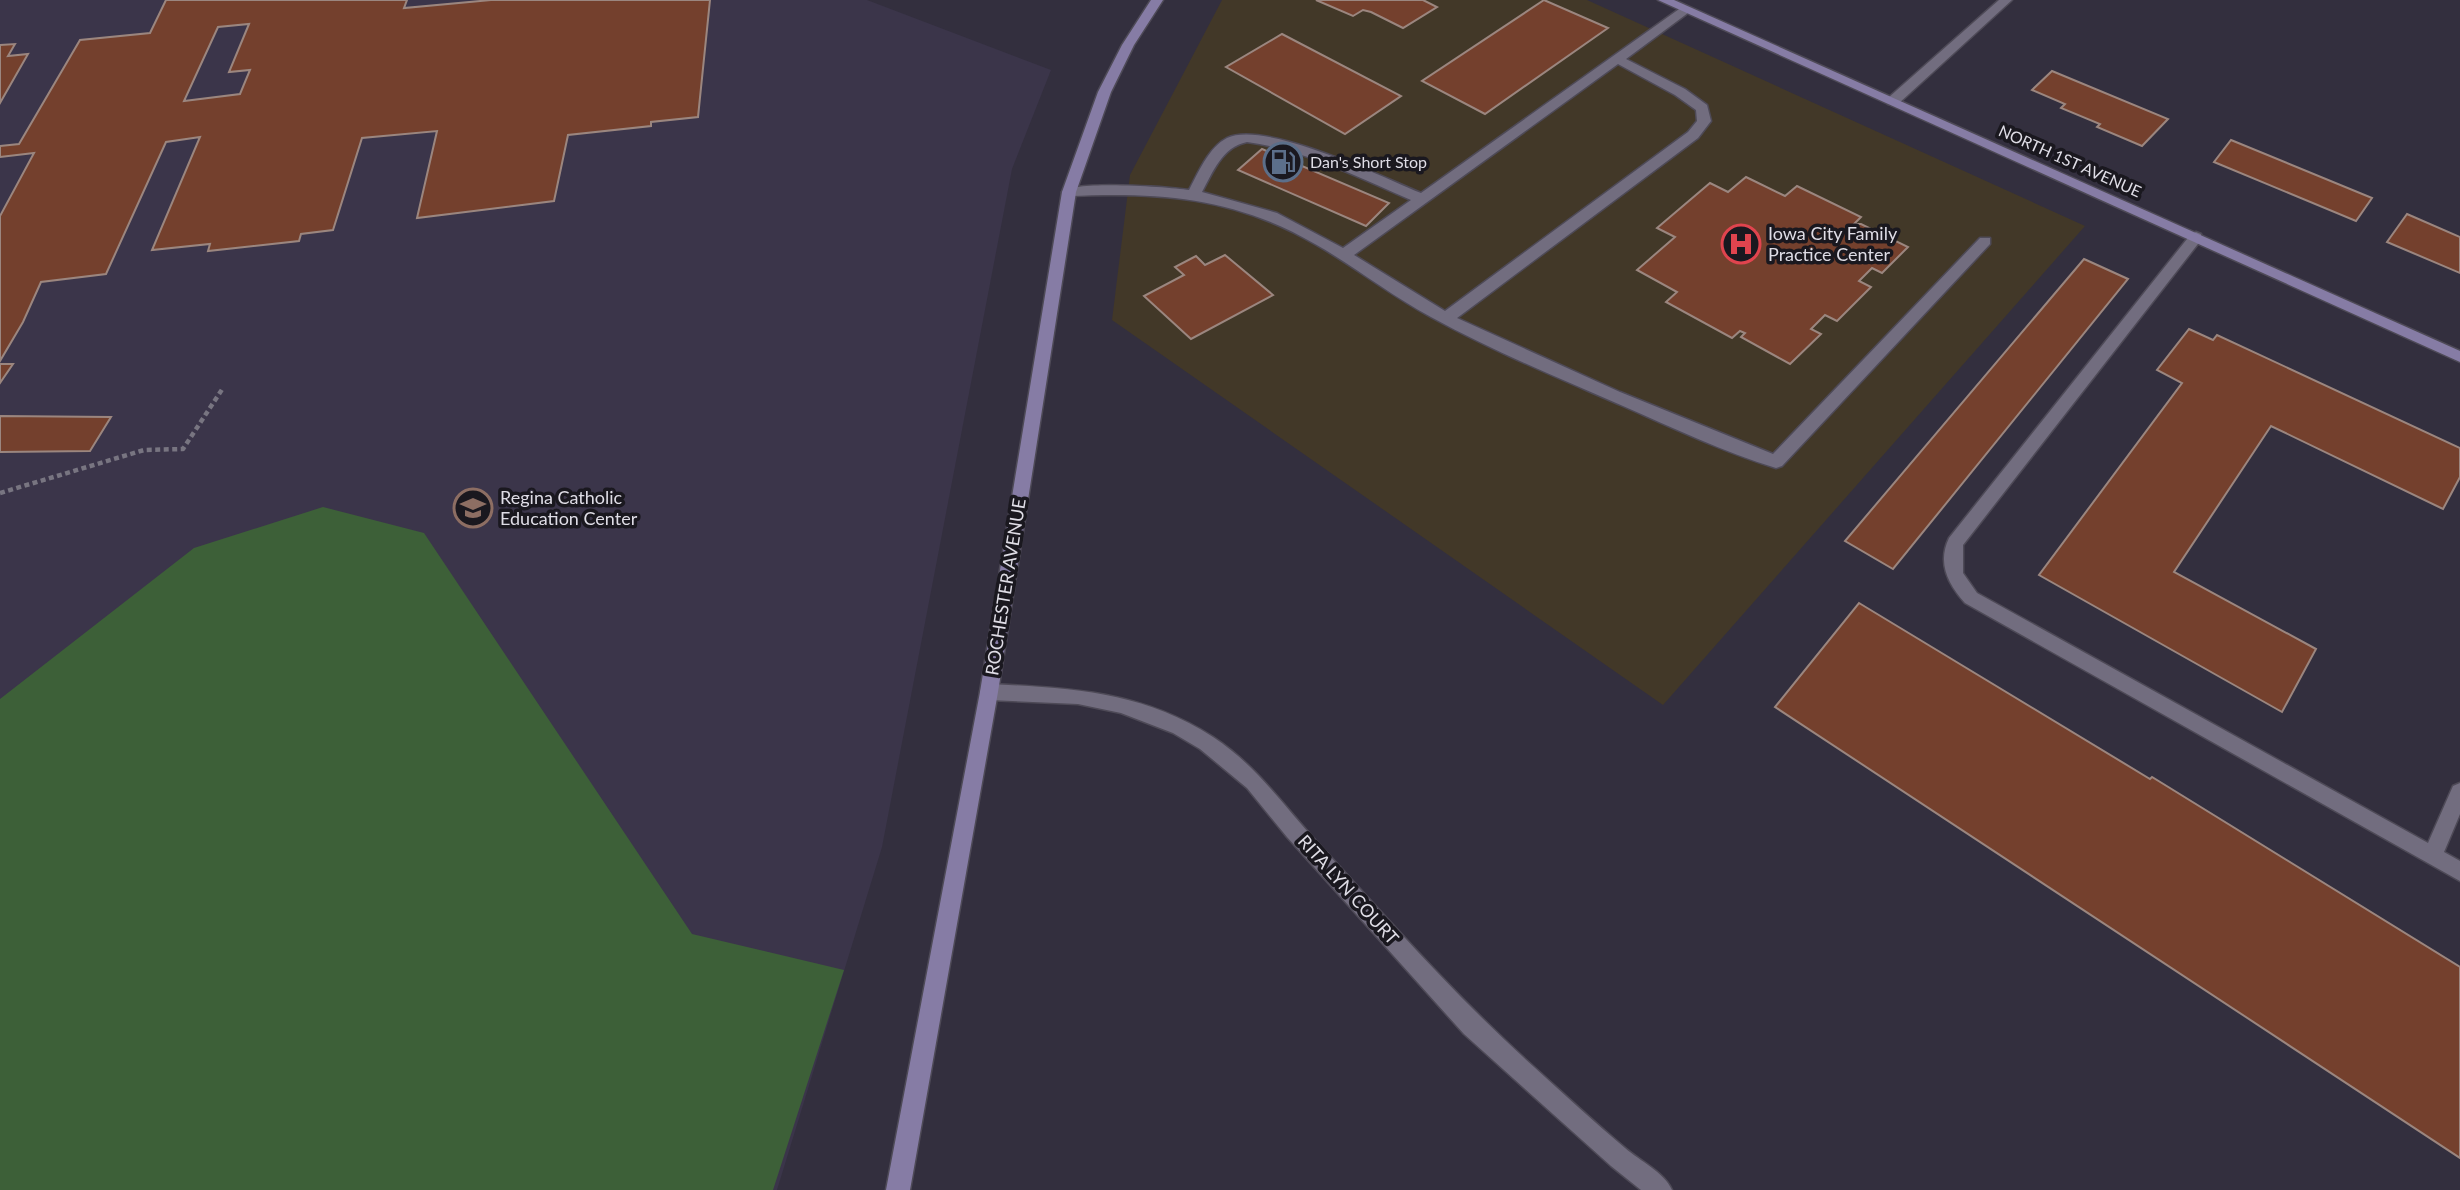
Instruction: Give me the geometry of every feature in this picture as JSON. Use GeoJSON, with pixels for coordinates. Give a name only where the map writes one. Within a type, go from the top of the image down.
{"type":"FeatureCollection","features":[{"type":"Feature","properties":{"kind":"main road","name":"ROCHESTER AVENUE"},"geometry":{"type":"LineString","coordinates":[[898,1190],[989,692],[1069,192],[1083,140],[1102,93],[1137,29],[1157,0]]}},
{"type":"Feature","properties":{"kind":"main road","name":"NORTH 1ST AVENUE"},"geometry":{"type":"LineString","coordinates":[[1664,0],[2460,357]]}},
{"type":"Feature","properties":{"kind":"street"},"geometry":{"type":"LineString","coordinates":[[1893,101],[2006,0]]}},
{"type":"Feature","properties":{"kind":"street"},"geometry":{"type":"LineString","coordinates":[[1342,256],[1686,10]]}},
{"type":"Feature","properties":{"kind":"street"},"geometry":{"type":"LineString","coordinates":[[1446,317],[1693,135],[1704,121],[1702,108],[1680,92],[1617,59]]}},
{"type":"Feature","properties":{"kind":"street"},"geometry":{"type":"LineString","coordinates":[[1194,193],[1219,153],[1233,141],[1249,136],[1302,151],[1422,199]]}},
{"type":"Feature","properties":{"kind":"street"},"geometry":{"type":"LineString","coordinates":[[1069,192],[1123,189],[1194,193],[1228,201],[1264,214],[1301,230],[1446,317],[1705,435],[1776,462],[1984,241]]}},
{"type":"Feature","properties":{"kind":"street"},"geometry":{"type":"LineString","coordinates":[[2196,237],[1955,543],[1950,562],[1953,578],[1970,598],[2460,872]]}},
{"type":"Feature","properties":{"kind":"street","name":"RITA LYN COURT"},"geometry":{"type":"LineString","coordinates":[[989,692],[1088,698],[1143,710],[1194,733],[1240,765],[1278,807],[1294,831],[1472,1026],[1619,1158],[1660,1190]]}},
{"type":"Feature","properties":{"kind":"street"},"geometry":{"type":"LineString","coordinates":[[2432,856],[2460,792]]}},
{"type":"Feature","properties":{"kind":"path"},"geometry":{"type":"LineString","coordinates":[[0,493],[144,450],[183,449],[223,388]]}},
{"type":"Feature","properties":{"kind":"shaded area","name":"Regina Catholic Education Center"},"geometry":{"type":"Polygon","coordinates":[[[0,0],[867,0],[1051,70],[1012,169],[882,847],[777,1190],[0,1190],[0,0]]]}},
{"type":"Feature","properties":{"kind":"shaded area"},"geometry":{"type":"Polygon","coordinates":[[[1222,0],[1587,0],[2085,226],[1663,705],[1112,320],[1130,175],[1222,0]]]}},
{"type":"Feature","properties":{"kind":"green space"},"geometry":{"type":"Polygon","coordinates":[[[323,507],[424,533],[692,934],[844,970],[773,1190],[0,1190],[0,699],[194,548],[323,507]]]}},
{"type":"Feature","properties":{"kind":"building"},"geometry":{"type":"Polygon","coordinates":[[[166,0],[407,0],[404,8],[491,0],[710,0],[698,117],[651,122],[651,126],[568,135],[554,201],[417,218],[437,131],[362,138],[333,230],[301,234],[299,241],[208,251],[210,244],[152,250],[200,137],[166,142],[106,274],[41,282],[23,322],[0,361],[0,216],[34,153],[0,157],[0,146],[19,144],[80,40],[150,33],[166,0]],[[249,24],[218,27],[184,101],[240,94],[250,70],[229,72],[249,24]]]}},
{"type":"Feature","properties":{"kind":"building"},"geometry":{"type":"Polygon","coordinates":[[[1316,0],[1423,0],[1437,7],[1403,28],[1371,12],[1363,10],[1353,16],[1316,0]]]}},
{"type":"Feature","properties":{"kind":"building"},"geometry":{"type":"Polygon","coordinates":[[[1544,0],[1608,28],[1485,114],[1422,81],[1544,0]]]}},
{"type":"Feature","properties":{"kind":"building"},"geometry":{"type":"Polygon","coordinates":[[[1282,34],[1401,96],[1345,134],[1226,67],[1282,34]]]}},
{"type":"Feature","properties":{"kind":"building"},"geometry":{"type":"Polygon","coordinates":[[[15,44],[8,56],[28,54],[0,103],[0,45],[15,44]]]}},
{"type":"Feature","properties":{"kind":"building"},"geometry":{"type":"Polygon","coordinates":[[[2052,71],[2168,119],[2142,146],[2097,127],[2100,124],[2061,108],[2065,104],[2032,90],[2052,71]]]}},
{"type":"Feature","properties":{"kind":"building"},"geometry":{"type":"Polygon","coordinates":[[[2231,140],[2372,198],[2356,221],[2214,162],[2231,140]]]}},
{"type":"Feature","properties":{"kind":"building"},"geometry":{"type":"Polygon","coordinates":[[[1262,149],[1389,203],[1366,226],[1238,170],[1262,149]]]}},
{"type":"Feature","properties":{"kind":"building"},"geometry":{"type":"Polygon","coordinates":[[[1746,177],[1785,196],[1797,186],[1861,217],[1854,224],[1861,224],[1908,247],[1882,273],[1872,268],[1859,281],[1871,287],[1837,321],[1825,315],[1811,329],[1821,334],[1790,364],[1741,337],[1745,333],[1740,331],[1732,338],[1666,302],[1677,292],[1637,270],[1675,237],[1657,228],[1710,183],[1728,192],[1746,177]]]}},
{"type":"Feature","properties":{"kind":"building"},"geometry":{"type":"Polygon","coordinates":[[[2407,214],[2460,237],[2460,273],[2387,242],[2407,214]]]}},
{"type":"Feature","properties":{"kind":"building"},"geometry":{"type":"Polygon","coordinates":[[[1225,255],[1273,295],[1191,339],[1144,296],[1184,275],[1175,267],[1196,256],[1205,265],[1225,255]]]}},
{"type":"Feature","properties":{"kind":"building"},"geometry":{"type":"Polygon","coordinates":[[[2084,259],[2128,279],[1893,569],[1845,541],[2084,259]]]}},
{"type":"Feature","properties":{"kind":"building"},"geometry":{"type":"Polygon","coordinates":[[[2189,329],[2213,340],[2217,335],[2460,448],[2460,477],[2443,509],[2271,426],[2174,572],[2316,649],[2282,712],[2039,575],[2182,383],[2157,370],[2189,329]]]}},
{"type":"Feature","properties":{"kind":"building"},"geometry":{"type":"Polygon","coordinates":[[[0,364],[13,364],[0,383],[0,364]]]}},
{"type":"Feature","properties":{"kind":"building"},"geometry":{"type":"Polygon","coordinates":[[[0,416],[111,417],[90,451],[0,452],[0,416]]]}},
{"type":"Feature","properties":{"kind":"building"},"geometry":{"type":"Polygon","coordinates":[[[1859,603],[2150,779],[2152,777],[2460,967],[2460,1158],[1775,707],[1859,603]]]}},
{"type":"Feature","properties":{"kind":"place","name":"Dan's Short Stop"},"geometry":{"type":"Point","coordinates":[1283,162]}},
{"type":"Feature","properties":{"kind":"place","name":"Iowa City Family Practice Center"},"geometry":{"type":"Point","coordinates":[1741,244]}},
{"type":"Feature","properties":{"kind":"place","name":"Regina Catholic Education Center"},"geometry":{"type":"Point","coordinates":[473,508]}}]}
